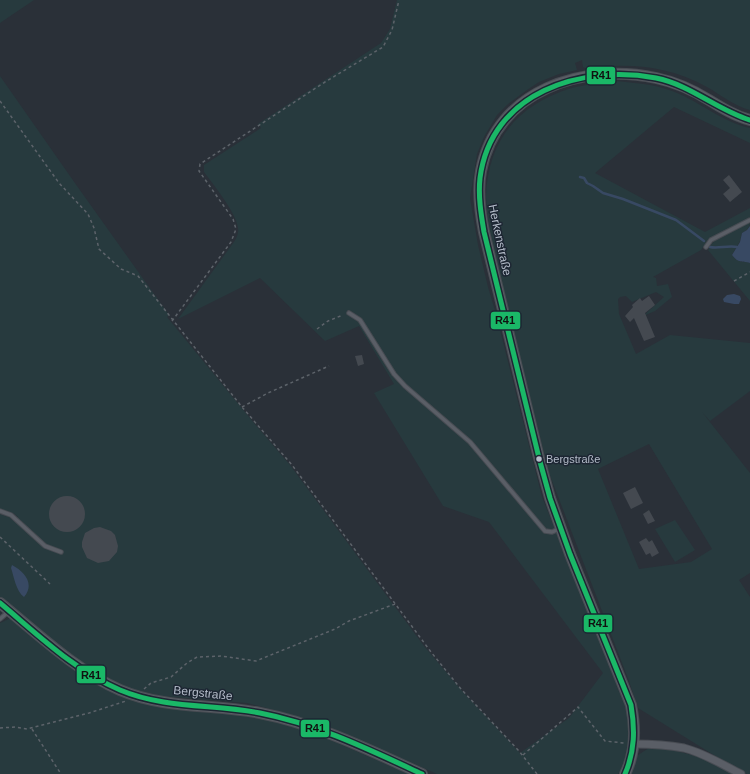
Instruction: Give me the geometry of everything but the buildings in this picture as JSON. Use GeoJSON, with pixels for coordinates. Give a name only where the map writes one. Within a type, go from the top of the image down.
{"type":"FeatureCollection","features":[{"type":"Feature","properties":{"kind":"main road","name":"Herkenstraße"},"geometry":{"type":"LineString","coordinates":[[560,528],[550,498],[535,442],[481,218],[479,194],[481,171],[486,154],[497,130],[520,104],[551,86],[590,75],[611,73],[644,76],[675,83],[729,112],[750,120]]}},
{"type":"Feature","properties":{"kind":"main road"},"geometry":{"type":"LineString","coordinates":[[560,528],[627,692],[634,717],[634,744],[631,759],[625,774]]}},
{"type":"Feature","properties":{"kind":"main road","name":"Bergstraße"},"geometry":{"type":"LineString","coordinates":[[0,603],[88,674],[102,682],[136,696],[165,702],[239,710],[284,718],[334,735],[422,774]]}},
{"type":"Feature","properties":{"kind":"street"},"geometry":{"type":"LineString","coordinates":[[634,744],[650,744],[684,748],[709,758],[741,774]]}},
{"type":"Feature","properties":{"kind":"lane"},"geometry":{"type":"LineString","coordinates":[[706,247],[711,240],[750,220]]}},
{"type":"Feature","properties":{"kind":"lane"},"geometry":{"type":"LineString","coordinates":[[349,313],[360,320],[394,374],[405,386],[470,442],[545,531],[552,532],[560,528]]}},
{"type":"Feature","properties":{"kind":"lane"},"geometry":{"type":"LineString","coordinates":[[0,512],[11,515],[45,546],[61,552]]}},
{"type":"Feature","properties":{"kind":"lane"},"geometry":{"type":"LineString","coordinates":[[0,619],[9,611]]}},
{"type":"Feature","properties":{"kind":"path"},"geometry":{"type":"LineString","coordinates":[[172,321],[231,242],[236,229],[233,220],[199,171],[200,164],[325,82],[383,47],[392,30],[399,0]]}},
{"type":"Feature","properties":{"kind":"path"},"geometry":{"type":"LineString","coordinates":[[0,101],[59,183],[88,214],[94,228],[99,249],[121,269],[138,276],[172,321],[242,407],[292,465],[431,652],[461,689],[522,755],[537,774]]}},
{"type":"Feature","properties":{"kind":"path"},"geometry":{"type":"LineString","coordinates":[[734,281],[750,272]]}},
{"type":"Feature","properties":{"kind":"path"},"geometry":{"type":"LineString","coordinates":[[317,328],[328,321],[349,313]]}},
{"type":"Feature","properties":{"kind":"path"},"geometry":{"type":"LineString","coordinates":[[242,407],[268,393],[329,366]]}},
{"type":"Feature","properties":{"kind":"path"},"geometry":{"type":"LineString","coordinates":[[0,537],[50,584]]}},
{"type":"Feature","properties":{"kind":"path"},"geometry":{"type":"LineString","coordinates":[[0,728],[15,727],[27,729],[115,705],[136,696],[151,682],[172,677],[187,663],[197,657],[221,656],[256,661],[335,630],[349,621],[395,604]]}},
{"type":"Feature","properties":{"kind":"path"},"geometry":{"type":"LineString","coordinates":[[522,755],[578,706],[605,741],[634,744]]}},
{"type":"Feature","properties":{"kind":"path"},"geometry":{"type":"LineString","coordinates":[[31,728],[61,774]]}},
{"type":"Feature","properties":{"kind":"green space"},"geometry":{"type":"Polygon","coordinates":[[[0,0],[34,0],[0,23],[0,0]]]}},
{"type":"Feature","properties":{"kind":"green space"},"geometry":{"type":"Polygon","coordinates":[[[397,0],[750,0],[750,110],[733,103],[707,87],[677,74],[648,67],[601,66],[585,68],[583,67],[582,60],[575,63],[577,70],[559,74],[539,82],[508,104],[497,115],[484,137],[477,154],[470,198],[478,245],[542,497],[612,668],[629,721],[628,749],[626,758],[618,774],[437,774],[332,728],[289,714],[247,703],[161,696],[145,692],[142,694],[126,689],[87,669],[0,598],[0,514],[9,517],[14,521],[18,517],[13,513],[0,509],[0,76],[169,315],[167,317],[290,465],[424,646],[463,692],[520,753],[569,718],[603,673],[489,522],[443,506],[374,393],[394,384],[359,326],[325,341],[260,278],[178,319],[234,242],[238,233],[237,222],[234,215],[204,172],[204,165],[261,128],[258,124],[381,43],[390,29],[397,0]]]}},
{"type":"Feature","properties":{"kind":"green space"},"geometry":{"type":"Polygon","coordinates":[[[617,81],[657,86],[669,90],[729,121],[750,128],[750,143],[674,107],[595,173],[705,232],[750,208],[750,218],[709,239],[701,250],[653,277],[656,278],[657,286],[668,284],[672,297],[655,311],[643,316],[664,297],[656,292],[632,302],[626,296],[618,299],[619,314],[636,354],[670,335],[750,343],[750,391],[710,421],[702,412],[750,473],[750,573],[739,580],[750,597],[750,774],[747,774],[717,757],[638,708],[549,473],[488,229],[486,196],[488,176],[493,157],[500,141],[510,127],[522,114],[536,104],[553,95],[572,88],[617,81]],[[649,444],[598,469],[639,569],[691,562],[712,549],[649,444]]]}},
{"type":"Feature","properties":{"kind":"green space"},"geometry":{"type":"Polygon","coordinates":[[[750,222],[748,229],[742,233],[740,241],[732,255],[738,261],[750,263],[750,301],[708,250],[715,240],[750,222]]]}},
{"type":"Feature","properties":{"kind":"green space"},"geometry":{"type":"Polygon","coordinates":[[[675,520],[695,550],[675,562],[655,529],[675,520]]]}},
{"type":"Feature","properties":{"kind":"green space"},"geometry":{"type":"Polygon","coordinates":[[[11,618],[85,677],[118,694],[136,700],[256,717],[300,729],[326,738],[409,774],[0,774],[0,623],[11,618]]]}},
{"type":"Feature","properties":{"kind":"green space"},"geometry":{"type":"Polygon","coordinates":[[[649,748],[664,748],[704,758],[734,774],[631,774],[638,755],[649,748]]]}},
{"type":"Feature","properties":{"kind":"water"},"geometry":{"type":"Polygon","coordinates":[[[750,226],[750,263],[738,261],[732,255],[740,242],[742,233],[750,226]]]}},
{"type":"Feature","properties":{"kind":"water"},"geometry":{"type":"Polygon","coordinates":[[[734,294],[740,296],[741,299],[739,304],[724,302],[723,299],[727,295],[734,294]]]}},
{"type":"Feature","properties":{"kind":"water"},"geometry":{"type":"Polygon","coordinates":[[[12,565],[21,571],[27,579],[29,588],[24,597],[16,584],[11,568],[12,565]]]}},
{"type":"Feature","properties":{"kind":"waterway"},"geometry":{"type":"LineString","coordinates":[[580,177],[584,178],[587,183],[603,193],[623,199],[676,220],[704,241]]}},
{"type":"Feature","properties":{"kind":"waterway"},"geometry":{"type":"LineString","coordinates":[[710,247],[737,247]]}},
{"type":"Feature","properties":{"kind":"transit line","name":"R41"},"geometry":{"type":"LineString","coordinates":[[625,774],[631,757],[633,740],[631,705],[570,554],[550,498],[484,232],[481,212],[479,185],[480,178],[488,148],[502,124],[521,105],[544,90],[571,81],[599,76],[628,75],[656,78],[681,86],[738,116],[750,120]]}},
{"type":"Feature","properties":{"kind":"transit line","name":"R41"},"geometry":{"type":"LineString","coordinates":[[0,603],[42,639],[87,673],[120,690],[154,700],[243,710],[281,718],[323,731],[422,774]]}},
{"type":"Feature","properties":{"kind":"place","name":"Bergstraße"},"geometry":{"type":"Point","coordinates":[539,459]}}]}
